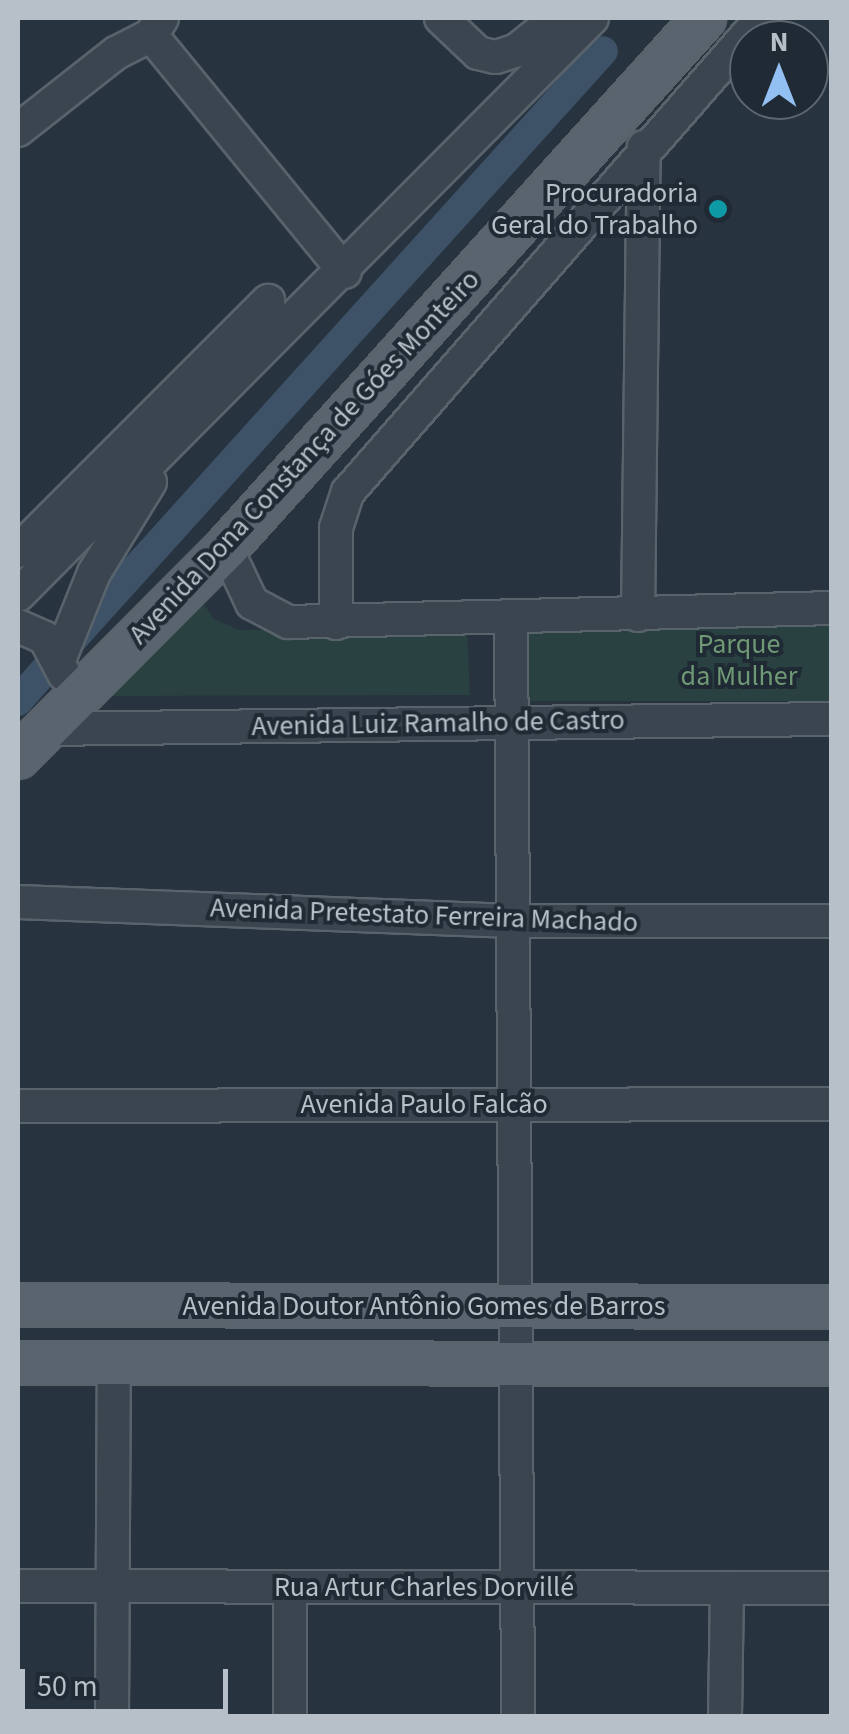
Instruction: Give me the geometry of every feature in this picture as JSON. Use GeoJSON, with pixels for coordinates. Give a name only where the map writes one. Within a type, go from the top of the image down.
{"type":"FeatureCollection","features":[{"type":"Feature","properties":{"kind":"main road","name":"Avenida Dona Constança de Góes Monteiro"},"geometry":{"type":"LineString","coordinates":[[44,729],[226,548],[704,18]]}},
{"type":"Feature","properties":{"kind":"main road","name":"Avenida Doutor Antônio Gomes de Barros"},"geometry":{"type":"LineString","coordinates":[[18,1305],[832,1308]]}},
{"type":"Feature","properties":{"kind":"main road","name":"Avenida Doutor Antônio Gomes de Barros"},"geometry":{"type":"LineString","coordinates":[[18,1362],[832,1364]]}},
{"type":"Feature","properties":{"kind":"street"},"geometry":{"type":"LineString","coordinates":[[440,18],[478,53],[496,57],[517,50],[557,18]]}},
{"type":"Feature","properties":{"kind":"street"},"geometry":{"type":"LineString","coordinates":[[18,595],[344,272],[592,18]]}},
{"type":"Feature","properties":{"kind":"street"},"geometry":{"type":"LineString","coordinates":[[336,623],[340,505],[644,148],[762,18]]}},
{"type":"Feature","properties":{"kind":"street"},"geometry":{"type":"LineString","coordinates":[[18,130],[157,26],[344,272]]}},
{"type":"Feature","properties":{"kind":"street"},"geometry":{"type":"LineString","coordinates":[[638,615],[644,148]]}},
{"type":"Feature","properties":{"kind":"street"},"geometry":{"type":"LineString","coordinates":[[612,185],[629,191],[644,215]]}},
{"type":"Feature","properties":{"kind":"street"},"geometry":{"type":"LineString","coordinates":[[18,550],[268,301]]}},
{"type":"Feature","properties":{"kind":"street"},"geometry":{"type":"LineString","coordinates":[[44,729],[59,660],[94,573],[172,444]]}},
{"type":"Feature","properties":{"kind":"street"},"geometry":{"type":"LineString","coordinates":[[226,548],[241,585],[266,616],[336,623],[832,608]]}},
{"type":"Feature","properties":{"kind":"street"},"geometry":{"type":"LineString","coordinates":[[510,620],[518,1103],[513,1364],[518,1716]]}},
{"type":"Feature","properties":{"kind":"street"},"geometry":{"type":"LineString","coordinates":[[18,626],[45,638],[59,660]]}},
{"type":"Feature","properties":{"kind":"street","name":"Avenida Luiz Ramalho de Castro"},"geometry":{"type":"LineString","coordinates":[[44,729],[832,719]]}},
{"type":"Feature","properties":{"kind":"street","name":"Avenida Pretestato Ferreira Machado"},"geometry":{"type":"LineString","coordinates":[[18,902],[516,921],[832,921]]}},
{"type":"Feature","properties":{"kind":"street","name":"Avenida Paulo Falcão"},"geometry":{"type":"LineString","coordinates":[[18,1106],[832,1104]]}},
{"type":"Feature","properties":{"kind":"street"},"geometry":{"type":"LineString","coordinates":[[112,1716],[114,1363]]}},
{"type":"Feature","properties":{"kind":"street","name":"Rua Artur Charles Dorvillé"},"geometry":{"type":"LineString","coordinates":[[18,1586],[832,1588]]}},
{"type":"Feature","properties":{"kind":"street"},"geometry":{"type":"LineString","coordinates":[[290,1587],[290,1716]]}},
{"type":"Feature","properties":{"kind":"street"},"geometry":{"type":"LineString","coordinates":[[726,1588],[726,1716]]}},
{"type":"Feature","properties":{"kind":"green space"},"geometry":{"type":"Polygon","coordinates":[[[194,590],[214,619],[239,630],[467,628],[470,695],[110,696],[95,688],[194,590]]]}},
{"type":"Feature","properties":{"kind":"green space","name":"Parque da Mulher"},"geometry":{"type":"Polygon","coordinates":[[[524,617],[831,617],[831,701],[524,701],[524,617]]]}},
{"type":"Feature","properties":{"kind":"waterway"},"geometry":{"type":"LineString","coordinates":[[69,643],[603,51]]}},
{"type":"Feature","properties":{"kind":"waterway"},"geometry":{"type":"LineString","coordinates":[[18,701],[45,670]]}},
{"type":"Feature","properties":{"kind":"place","name":"Procuradoria Geral do Trabalho"},"geometry":{"type":"Point","coordinates":[718,209]}}]}
